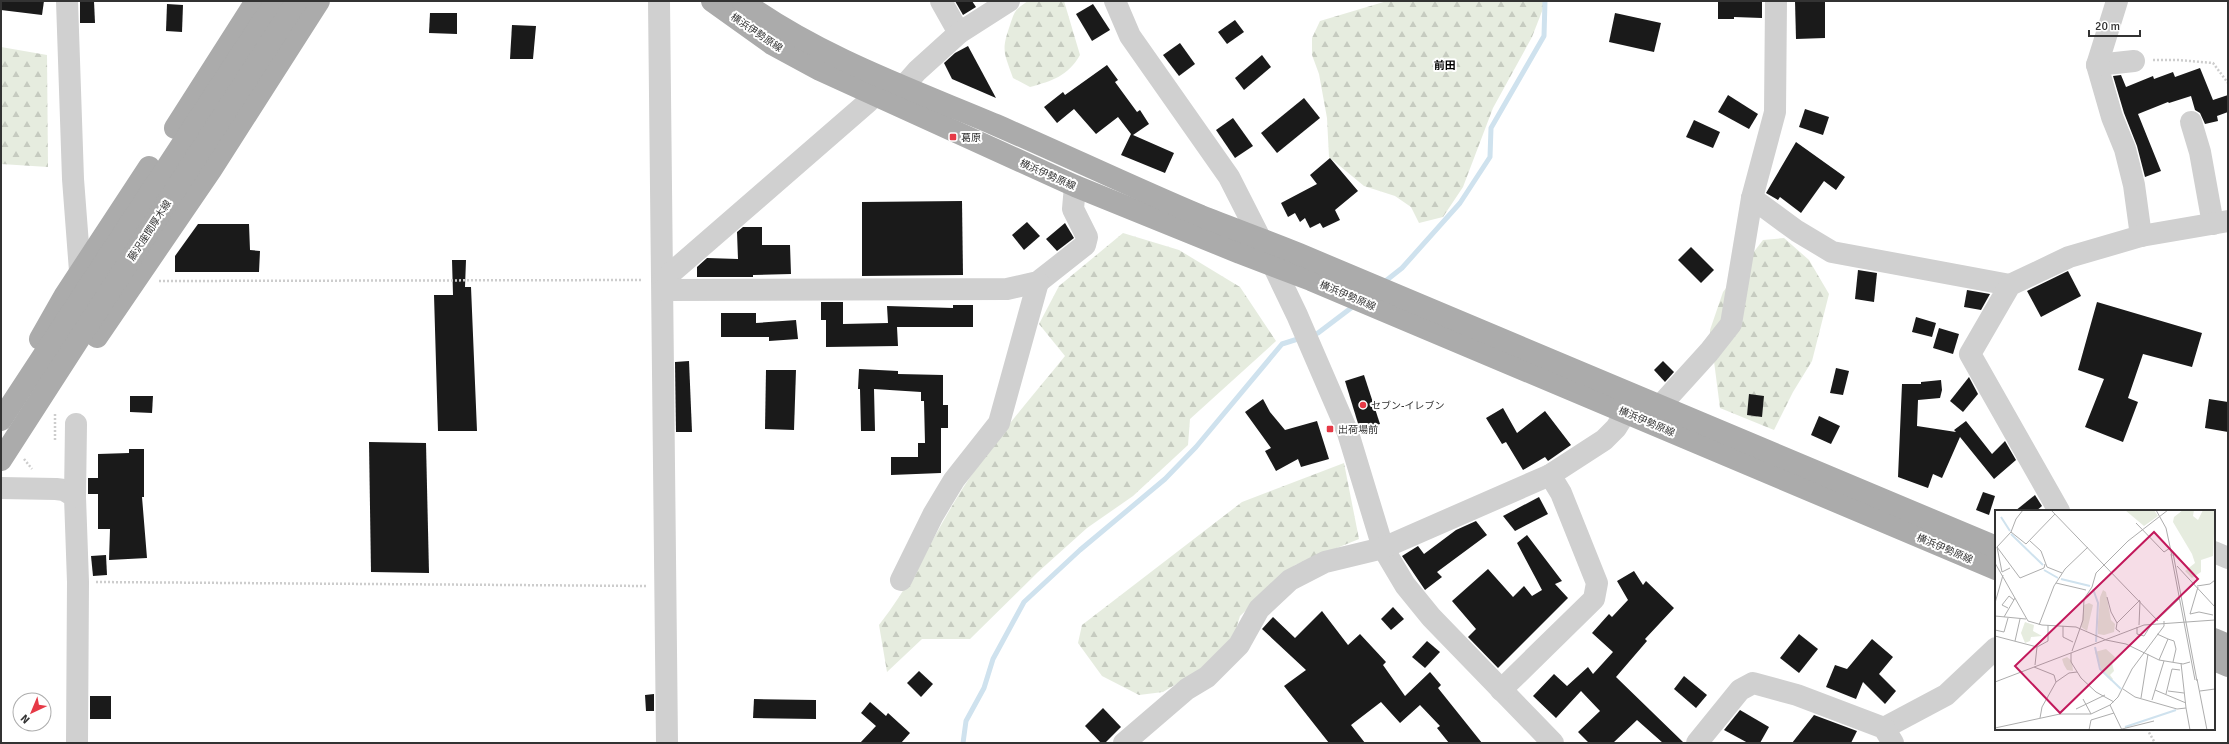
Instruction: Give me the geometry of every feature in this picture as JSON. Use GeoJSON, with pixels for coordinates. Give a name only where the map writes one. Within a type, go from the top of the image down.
{"type":"FeatureCollection","features":[{"type":"Feature","properties":{"kind":"main road"},"geometry":{"type":"LineString","coordinates":[[4,415],[41,336],[80,271],[256,1]]}},
{"type":"Feature","properties":{"kind":"main road","name":"藤沢座間厚木線"},"geometry":{"type":"LineString","coordinates":[[4,415],[92,284],[276,1]]}},
{"type":"Feature","properties":{"kind":"main road","name":"藤沢座間厚木線"},"geometry":{"type":"LineString","coordinates":[[1,460],[26,424],[297,1]]}},
{"type":"Feature","properties":{"kind":"main road"},"geometry":{"type":"LineString","coordinates":[[26,424],[94,342],[211,170],[319,1]]}},
{"type":"Feature","properties":{"kind":"main road","name":"横浜伊勢原線"},"geometry":{"type":"LineString","coordinates":[[712,1],[772,44],[820,70],[1075,186],[1273,265],[1626,412],[1995,569]]}},
{"type":"Feature","properties":{"kind":"main road","name":"横浜伊勢原線"},"geometry":{"type":"LineString","coordinates":[[750,3],[792,34],[828,54],[902,88],[1068,156],[1201,216],[1260,238],[1995,547]]}},
{"type":"Feature","properties":{"kind":"main road"},"geometry":{"type":"LineString","coordinates":[[2215,639],[2228,645]]}},
{"type":"Feature","properties":{"kind":"main road"},"geometry":{"type":"LineString","coordinates":[[2215,660],[2228,666]]}},
{"type":"Feature","properties":{"kind":"street"},"geometry":{"type":"LineString","coordinates":[[67,1],[73,179],[80,271]]}},
{"type":"Feature","properties":{"kind":"street"},"geometry":{"type":"LineString","coordinates":[[659,1],[663,285],[664,586],[667,743]]}},
{"type":"Feature","properties":{"kind":"street"},"geometry":{"type":"LineString","coordinates":[[941,1],[960,33]]}},
{"type":"Feature","properties":{"kind":"street"},"geometry":{"type":"LineString","coordinates":[[902,88],[917,71],[960,33],[1009,1]]}},
{"type":"Feature","properties":{"kind":"street"},"geometry":{"type":"LineString","coordinates":[[1115,1],[1130,36],[1229,177],[1260,238],[1348,432],[1383,548],[1404,585],[1431,618],[1553,743]]}},
{"type":"Feature","properties":{"kind":"street"},"geometry":{"type":"LineString","coordinates":[[1660,406],[1709,352],[1731,324],[1752,198],[1775,112],[1776,1]]}},
{"type":"Feature","properties":{"kind":"street"},"geometry":{"type":"LineString","coordinates":[[2117,1],[2097,65],[2112,117],[2125,149],[2134,184],[2141,236]]}},
{"type":"Feature","properties":{"kind":"street"},"geometry":{"type":"LineString","coordinates":[[2097,65],[2134,61]]}},
{"type":"Feature","properties":{"kind":"street"},"geometry":{"type":"LineString","coordinates":[[663,285],[868,102],[870,93]]}},
{"type":"Feature","properties":{"kind":"street"},"geometry":{"type":"LineString","coordinates":[[1752,198],[1797,231],[1832,252],[2010,284],[2069,257],[2141,236],[2220,222],[2199,131]]}},
{"type":"Feature","properties":{"kind":"street"},"geometry":{"type":"LineString","coordinates":[[663,285],[1007,289],[1038,282],[1085,245],[1087,237],[1073,209],[1075,186]]}},
{"type":"Feature","properties":{"kind":"street"},"geometry":{"type":"LineString","coordinates":[[901,580],[933,516],[954,480],[999,423],[1038,282]]}},
{"type":"Feature","properties":{"kind":"street"},"geometry":{"type":"LineString","coordinates":[[2010,284],[1970,354],[2058,510]]}},
{"type":"Feature","properties":{"kind":"street"},"geometry":{"type":"LineString","coordinates":[[1124,743],[1187,688],[1207,677],[1239,645],[1259,609],[1290,580],[1325,562],[1383,548],[1550,475],[1604,440],[1616,428],[1626,412]]}},
{"type":"Feature","properties":{"kind":"street"},"geometry":{"type":"LineString","coordinates":[[76,424],[75,497],[78,582],[77,743]]}},
{"type":"Feature","properties":{"kind":"street"},"geometry":{"type":"LineString","coordinates":[[1501,690],[1594,599],[1597,583],[1562,493],[1550,475]]}},
{"type":"Feature","properties":{"kind":"street"},"geometry":{"type":"LineString","coordinates":[[1,488],[60,490],[75,497]]}},
{"type":"Feature","properties":{"kind":"street"},"geometry":{"type":"LineString","coordinates":[[2215,552],[2228,558]]}},
{"type":"Feature","properties":{"kind":"street"},"geometry":{"type":"LineString","coordinates":[[1697,743],[1740,690],[1753,683],[1797,695],[1888,735],[1946,695],[1995,649]]}},
{"type":"Feature","properties":{"kind":"path"},"geometry":{"type":"LineString","coordinates":[[2134,61],[2213,63],[2228,83]]}},
{"type":"Feature","properties":{"kind":"path"},"geometry":{"type":"LineString","coordinates":[[136,281],[663,285]]}},
{"type":"Feature","properties":{"kind":"path"},"geometry":{"type":"LineString","coordinates":[[55,412],[55,436]]}},
{"type":"Feature","properties":{"kind":"path"},"geometry":{"type":"LineString","coordinates":[[78,582],[664,586]]}},
{"type":"Feature","properties":{"kind":"path"},"geometry":{"type":"LineString","coordinates":[[2148,730],[2155,743]]}},
{"type":"Feature","properties":{"kind":"green space"},"geometry":{"type":"Polygon","coordinates":[[[1028,1],[1064,1],[1080,55],[1070,68],[1059,77],[1030,87],[1013,78],[1005,52],[1005,41],[1014,13],[1028,1]]]}},
{"type":"Feature","properties":{"kind":"green space"},"geometry":{"type":"Polygon","coordinates":[[[1387,1],[1546,1],[1532,37],[1493,108],[1463,187],[1443,217],[1419,223],[1411,207],[1395,196],[1364,186],[1329,157],[1327,118],[1319,74],[1312,55],[1312,38],[1320,21],[1387,1]]]}},
{"type":"Feature","properties":{"kind":"green space"},"geometry":{"type":"Polygon","coordinates":[[[1,47],[47,55],[48,167],[1,164],[1,47]]]}},
{"type":"Feature","properties":{"kind":"green space"},"geometry":{"type":"Polygon","coordinates":[[[1123,233],[1179,250],[1240,287],[1276,341],[1190,419],[1188,445],[1133,496],[1087,528],[1038,572],[970,639],[922,639],[887,672],[879,625],[910,580],[955,501],[980,463],[1007,427],[1065,356],[1039,324],[1059,286],[1123,233]]]}},
{"type":"Feature","properties":{"kind":"green space"},"geometry":{"type":"Polygon","coordinates":[[[1784,238],[1809,260],[1829,294],[1812,361],[1793,392],[1774,430],[1720,408],[1710,330],[1723,292],[1763,240],[1784,238]]]}},
{"type":"Feature","properties":{"kind":"green space"},"geometry":{"type":"Polygon","coordinates":[[[1344,463],[1359,539],[1295,565],[1240,616],[1234,636],[1201,669],[1163,692],[1139,695],[1102,676],[1078,643],[1082,625],[1242,502],[1344,463]]]}},
{"type":"Feature","properties":{"kind":"building"},"geometry":{"type":"Polygon","coordinates":[[[1,1],[44,1],[42,15],[1,10],[1,1]]]}},
{"type":"Feature","properties":{"kind":"building"},"geometry":{"type":"Polygon","coordinates":[[[80,1],[94,1],[95,23],[80,23],[80,1]]]}},
{"type":"Feature","properties":{"kind":"building"},"geometry":{"type":"Polygon","coordinates":[[[955,1],[972,1],[976,7],[963,15],[955,1]]]}},
{"type":"Feature","properties":{"kind":"building"},"geometry":{"type":"Polygon","coordinates":[[[1718,1],[1762,1],[1762,18],[1734,17],[1734,19],[1718,19],[1718,1]]]}},
{"type":"Feature","properties":{"kind":"building"},"geometry":{"type":"Polygon","coordinates":[[[1795,1],[1825,1],[1825,38],[1796,39],[1795,1]]]}},
{"type":"Feature","properties":{"kind":"building"},"geometry":{"type":"Polygon","coordinates":[[[167,4],[183,5],[182,32],[166,31],[167,4]]]}},
{"type":"Feature","properties":{"kind":"building"},"geometry":{"type":"Polygon","coordinates":[[[1093,4],[1110,30],[1092,41],[1076,14],[1093,4]]]}},
{"type":"Feature","properties":{"kind":"building"},"geometry":{"type":"Polygon","coordinates":[[[430,13],[457,13],[457,34],[429,33],[430,13]]]}},
{"type":"Feature","properties":{"kind":"building"},"geometry":{"type":"Polygon","coordinates":[[[1615,13],[1661,23],[1654,52],[1609,42],[1615,13]]]}},
{"type":"Feature","properties":{"kind":"building"},"geometry":{"type":"Polygon","coordinates":[[[1235,20],[1244,32],[1227,44],[1218,32],[1235,20]]]}},
{"type":"Feature","properties":{"kind":"building"},"geometry":{"type":"Polygon","coordinates":[[[512,25],[536,26],[533,59],[510,59],[512,25]]]}},
{"type":"Feature","properties":{"kind":"building"},"geometry":{"type":"Polygon","coordinates":[[[1180,43],[1195,64],[1179,76],[1163,55],[1180,43]]]}},
{"type":"Feature","properties":{"kind":"building"},"geometry":{"type":"Polygon","coordinates":[[[968,46],[996,98],[952,79],[944,63],[955,53],[968,46]]]}},
{"type":"Feature","properties":{"kind":"building"},"geometry":{"type":"Polygon","coordinates":[[[1262,55],[1271,67],[1244,90],[1235,78],[1262,55]]]}},
{"type":"Feature","properties":{"kind":"building"},"geometry":{"type":"Polygon","coordinates":[[[1107,65],[1118,80],[1115,82],[1137,112],[1140,110],[1149,124],[1133,135],[1174,153],[1165,173],[1121,155],[1131,134],[1118,117],[1096,134],[1074,109],[1057,123],[1044,107],[1063,92],[1065,95],[1107,65]]]}},
{"type":"Feature","properties":{"kind":"building"},"geometry":{"type":"Polygon","coordinates":[[[2200,68],[2213,100],[2228,95],[2228,112],[2217,116],[2218,121],[2205,124],[2200,113],[2195,110],[2191,96],[2169,103],[2168,102],[2138,114],[2161,171],[2145,177],[2137,146],[2124,113],[2113,76],[2121,75],[2126,87],[2153,76],[2154,79],[2173,72],[2175,77],[2200,68]]]}},
{"type":"Feature","properties":{"kind":"building"},"geometry":{"type":"Polygon","coordinates":[[[1728,95],[1758,114],[1749,129],[1718,112],[1728,95]]]}},
{"type":"Feature","properties":{"kind":"building"},"geometry":{"type":"Polygon","coordinates":[[[1304,98],[1320,118],[1277,153],[1261,133],[1304,98]]]}},
{"type":"Feature","properties":{"kind":"building"},"geometry":{"type":"Polygon","coordinates":[[[1805,109],[1829,117],[1823,135],[1799,127],[1805,109]]]}},
{"type":"Feature","properties":{"kind":"building"},"geometry":{"type":"Polygon","coordinates":[[[1233,118],[1253,146],[1235,158],[1216,130],[1233,118]]]}},
{"type":"Feature","properties":{"kind":"building"},"geometry":{"type":"Polygon","coordinates":[[[1694,120],[1720,132],[1713,148],[1686,137],[1694,120]]]}},
{"type":"Feature","properties":{"kind":"building"},"geometry":{"type":"Polygon","coordinates":[[[1796,142],[1845,177],[1836,190],[1824,181],[1801,213],[1780,197],[1778,200],[1766,193],[1796,142]]]}},
{"type":"Feature","properties":{"kind":"building"},"geometry":{"type":"Polygon","coordinates":[[[1330,158],[1358,191],[1335,210],[1340,220],[1323,228],[1320,223],[1310,228],[1305,218],[1300,222],[1295,213],[1288,217],[1281,203],[1317,184],[1310,175],[1330,158]]]}},
{"type":"Feature","properties":{"kind":"building"},"geometry":{"type":"Polygon","coordinates":[[[962,201],[963,275],[862,276],[862,202],[962,201]]]}},
{"type":"Feature","properties":{"kind":"building"},"geometry":{"type":"Polygon","coordinates":[[[1027,222],[1040,236],[1024,250],[1012,235],[1027,222]]]}},
{"type":"Feature","properties":{"kind":"building"},"geometry":{"type":"Polygon","coordinates":[[[1065,223],[1074,238],[1057,251],[1046,239],[1065,223]]]}},
{"type":"Feature","properties":{"kind":"building"},"geometry":{"type":"Polygon","coordinates":[[[198,224],[249,224],[250,250],[260,251],[259,272],[175,272],[175,256],[198,224]]]}},
{"type":"Feature","properties":{"kind":"building"},"geometry":{"type":"Polygon","coordinates":[[[743,227],[762,227],[762,245],[790,245],[791,274],[753,275],[753,277],[697,277],[697,267],[707,258],[738,259],[737,232],[743,227]]]}},
{"type":"Feature","properties":{"kind":"building"},"geometry":{"type":"Polygon","coordinates":[[[1691,247],[1714,270],[1701,283],[1678,260],[1691,247]]]}},
{"type":"Feature","properties":{"kind":"building"},"geometry":{"type":"Polygon","coordinates":[[[452,260],[466,260],[465,287],[471,287],[477,431],[438,431],[434,295],[453,295],[452,260]]]}},
{"type":"Feature","properties":{"kind":"building"},"geometry":{"type":"Polygon","coordinates":[[[1858,270],[1877,273],[1874,302],[1855,299],[1858,270]]]}},
{"type":"Feature","properties":{"kind":"building"},"geometry":{"type":"Polygon","coordinates":[[[2068,271],[2081,296],[2041,317],[2027,291],[2068,271]]]}},
{"type":"Feature","properties":{"kind":"building"},"geometry":{"type":"Polygon","coordinates":[[[1967,290],[1990,294],[1981,310],[1964,307],[1967,290]]]}},
{"type":"Feature","properties":{"kind":"building"},"geometry":{"type":"Polygon","coordinates":[[[821,302],[843,302],[843,324],[888,323],[887,306],[953,308],[953,305],[973,305],[973,327],[897,327],[898,346],[826,347],[826,320],[821,320],[821,302]]]}},
{"type":"Feature","properties":{"kind":"building"},"geometry":{"type":"Polygon","coordinates":[[[2097,302],[2202,333],[2192,367],[2143,354],[2128,398],[2138,402],[2123,442],[2085,427],[2104,379],[2078,370],[2097,302]]]}},
{"type":"Feature","properties":{"kind":"building"},"geometry":{"type":"Polygon","coordinates":[[[721,313],[756,313],[756,323],[796,320],[798,339],[769,341],[769,337],[721,337],[721,313]]]}},
{"type":"Feature","properties":{"kind":"building"},"geometry":{"type":"Polygon","coordinates":[[[1916,317],[1936,323],[1932,337],[1912,332],[1916,317]]]}},
{"type":"Feature","properties":{"kind":"building"},"geometry":{"type":"Polygon","coordinates":[[[1939,328],[1959,334],[1953,354],[1933,348],[1939,328]]]}},
{"type":"Feature","properties":{"kind":"building"},"geometry":{"type":"Polygon","coordinates":[[[689,361],[692,432],[676,432],[675,362],[689,361]]]}},
{"type":"Feature","properties":{"kind":"building"},"geometry":{"type":"Polygon","coordinates":[[[1663,361],[1674,372],[1665,382],[1654,370],[1663,361]]]}},
{"type":"Feature","properties":{"kind":"building"},"geometry":{"type":"Polygon","coordinates":[[[1836,368],[1849,371],[1843,395],[1830,393],[1836,368]]]}},
{"type":"Feature","properties":{"kind":"building"},"geometry":{"type":"Polygon","coordinates":[[[859,369],[898,371],[898,374],[943,375],[943,405],[948,405],[948,428],[941,428],[941,473],[891,475],[891,457],[918,457],[918,443],[925,443],[924,401],[921,401],[921,392],[874,389],[875,431],[861,431],[860,389],[858,389],[859,369]]]}},
{"type":"Feature","properties":{"kind":"building"},"geometry":{"type":"Polygon","coordinates":[[[766,370],[796,370],[794,430],[765,429],[766,370]]]}},
{"type":"Feature","properties":{"kind":"building"},"geometry":{"type":"Polygon","coordinates":[[[1364,375],[1380,424],[1360,430],[1345,381],[1364,375]]]}},
{"type":"Feature","properties":{"kind":"building"},"geometry":{"type":"Polygon","coordinates":[[[1969,377],[1978,394],[1963,412],[1950,401],[1969,377]]]}},
{"type":"Feature","properties":{"kind":"building"},"geometry":{"type":"Polygon","coordinates":[[[1941,380],[1942,390],[1940,398],[1918,400],[1917,426],[1956,432],[1954,430],[1966,421],[1992,454],[2005,441],[2016,460],[1994,479],[1960,437],[1942,478],[1933,474],[1928,488],[1898,477],[1902,384],[1921,384],[1921,382],[1941,380]]]}},
{"type":"Feature","properties":{"kind":"building"},"geometry":{"type":"Polygon","coordinates":[[[1749,394],[1764,396],[1762,417],[1747,415],[1749,394]]]}},
{"type":"Feature","properties":{"kind":"building"},"geometry":{"type":"Polygon","coordinates":[[[130,396],[153,396],[152,413],[130,412],[130,396]]]}},
{"type":"Feature","properties":{"kind":"building"},"geometry":{"type":"Polygon","coordinates":[[[1263,399],[1270,412],[1285,430],[1317,421],[1329,459],[1301,467],[1298,459],[1276,471],[1265,451],[1271,448],[1245,412],[1263,399]]]}},
{"type":"Feature","properties":{"kind":"building"},"geometry":{"type":"Polygon","coordinates":[[[2209,399],[2228,402],[2228,432],[2205,428],[2209,399]]]}},
{"type":"Feature","properties":{"kind":"building"},"geometry":{"type":"Polygon","coordinates":[[[1503,408],[1517,433],[1545,411],[1571,445],[1548,461],[1545,457],[1523,470],[1506,442],[1502,444],[1486,418],[1503,408]]]}},
{"type":"Feature","properties":{"kind":"building"},"geometry":{"type":"Polygon","coordinates":[[[1819,416],[1840,426],[1831,444],[1811,435],[1819,416]]]}},
{"type":"Feature","properties":{"kind":"building"},"geometry":{"type":"Polygon","coordinates":[[[369,442],[426,443],[429,573],[371,572],[369,442]]]}},
{"type":"Feature","properties":{"kind":"building"},"geometry":{"type":"Polygon","coordinates":[[[129,449],[144,449],[144,497],[142,497],[147,558],[109,560],[110,529],[98,529],[98,494],[88,494],[88,478],[98,478],[98,454],[129,453],[129,449]]]}},
{"type":"Feature","properties":{"kind":"building"},"geometry":{"type":"Polygon","coordinates":[[[1983,492],[1995,496],[1989,515],[1976,510],[1983,492]]]}},
{"type":"Feature","properties":{"kind":"building"},"geometry":{"type":"Polygon","coordinates":[[[2035,495],[2042,506],[2037,510],[2016,510],[2035,495]]]}},
{"type":"Feature","properties":{"kind":"building"},"geometry":{"type":"Polygon","coordinates":[[[1539,497],[1548,514],[1515,531],[1503,516],[1539,497]]]}},
{"type":"Feature","properties":{"kind":"building"},"geometry":{"type":"Polygon","coordinates":[[[1476,521],[1487,535],[1437,572],[1442,577],[1425,590],[1402,556],[1418,546],[1424,554],[1456,530],[1476,521]]]}},
{"type":"Feature","properties":{"kind":"building"},"geometry":{"type":"Polygon","coordinates":[[[1527,535],[1562,581],[1555,584],[1568,598],[1498,668],[1468,637],[1476,629],[1452,601],[1488,569],[1513,597],[1524,586],[1532,596],[1542,590],[1517,543],[1527,535]]]}},
{"type":"Feature","properties":{"kind":"building"},"geometry":{"type":"Polygon","coordinates":[[[106,555],[107,575],[93,576],[91,556],[106,555]]]}},
{"type":"Feature","properties":{"kind":"building"},"geometry":{"type":"Polygon","coordinates":[[[1634,571],[1643,585],[1646,581],[1674,608],[1645,639],[1647,641],[1616,677],[1684,743],[1663,743],[1637,720],[1613,743],[1589,743],[1578,732],[1600,711],[1581,691],[1556,718],[1533,696],[1554,674],[1567,686],[1588,667],[1593,674],[1613,652],[1592,633],[1609,614],[1612,617],[1628,600],[1617,581],[1634,571]]]}},
{"type":"Feature","properties":{"kind":"building"},"geometry":{"type":"Polygon","coordinates":[[[1393,607],[1404,619],[1391,630],[1381,619],[1393,607]]]}},
{"type":"Feature","properties":{"kind":"building"},"geometry":{"type":"Polygon","coordinates":[[[1322,611],[1348,645],[1360,634],[1386,662],[1383,665],[1405,696],[1430,672],[1441,685],[1438,688],[1482,743],[1449,743],[1437,728],[1440,726],[1420,705],[1400,723],[1381,702],[1351,725],[1365,743],[1329,743],[1284,686],[1306,670],[1262,629],[1273,617],[1295,638],[1322,611]]]}},
{"type":"Feature","properties":{"kind":"building"},"geometry":{"type":"Polygon","coordinates":[[[1799,634],[1818,649],[1799,673],[1780,658],[1799,634]]]}},
{"type":"Feature","properties":{"kind":"building"},"geometry":{"type":"Polygon","coordinates":[[[1872,639],[1893,657],[1879,674],[1896,691],[1885,704],[1863,682],[1856,699],[1826,687],[1835,665],[1847,669],[1872,639]]]}},
{"type":"Feature","properties":{"kind":"building"},"geometry":{"type":"Polygon","coordinates":[[[1427,641],[1440,652],[1425,668],[1412,657],[1427,641]]]}},
{"type":"Feature","properties":{"kind":"building"},"geometry":{"type":"Polygon","coordinates":[[[919,671],[933,684],[921,697],[907,683],[919,671]]]}},
{"type":"Feature","properties":{"kind":"building"},"geometry":{"type":"Polygon","coordinates":[[[1684,676],[1707,695],[1696,708],[1674,689],[1684,676]]]}},
{"type":"Feature","properties":{"kind":"building"},"geometry":{"type":"Polygon","coordinates":[[[654,694],[654,711],[646,711],[645,695],[654,694]]]}},
{"type":"Feature","properties":{"kind":"building"},"geometry":{"type":"Polygon","coordinates":[[[90,696],[111,696],[111,719],[90,719],[90,696]]]}},
{"type":"Feature","properties":{"kind":"building"},"geometry":{"type":"Polygon","coordinates":[[[754,699],[816,700],[816,719],[753,718],[754,699]]]}},
{"type":"Feature","properties":{"kind":"building"},"geometry":{"type":"Polygon","coordinates":[[[870,702],[886,716],[888,713],[910,733],[901,743],[860,743],[876,726],[861,713],[870,702]]]}},
{"type":"Feature","properties":{"kind":"building"},"geometry":{"type":"Polygon","coordinates":[[[1103,708],[1121,727],[1105,743],[1101,743],[1085,726],[1103,708]]]}},
{"type":"Feature","properties":{"kind":"building"},"geometry":{"type":"Polygon","coordinates":[[[1740,710],[1769,727],[1760,743],[1748,743],[1724,730],[1740,710]]]}},
{"type":"Feature","properties":{"kind":"building"},"geometry":{"type":"Polygon","coordinates":[[[1814,715],[1857,731],[1851,743],[1792,743],[1814,715]]]}},
{"type":"Feature","properties":{"kind":"waterway"},"geometry":{"type":"LineString","coordinates":[[1383,283],[1402,268],[1460,203],[1490,157],[1491,128],[1544,36],[1545,1]]}},
{"type":"Feature","properties":{"kind":"waterway"},"geometry":{"type":"LineString","coordinates":[[1311,336],[1318,333],[1355,305]]}},
{"type":"Feature","properties":{"kind":"waterway"},"geometry":{"type":"LineString","coordinates":[[963,743],[966,721],[984,688],[993,659],[1024,602],[1080,550],[1165,479],[1196,447],[1282,344],[1301,338]]}},
{"type":"Feature","properties":{"kind":"place","name":"葛原"},"geometry":{"type":"Point","coordinates":[953,137]}},
{"type":"Feature","properties":{"kind":"place","name":"セブン-イレブン"},"geometry":{"type":"Point","coordinates":[1363,405]}},
{"type":"Feature","properties":{"kind":"place","name":"出荷場前"},"geometry":{"type":"Point","coordinates":[1330,429]}},
{"type":"Feature","properties":{"kind":"district","name":"前田"},"geometry":{"type":"Point","coordinates":[1445,65]}}]}
